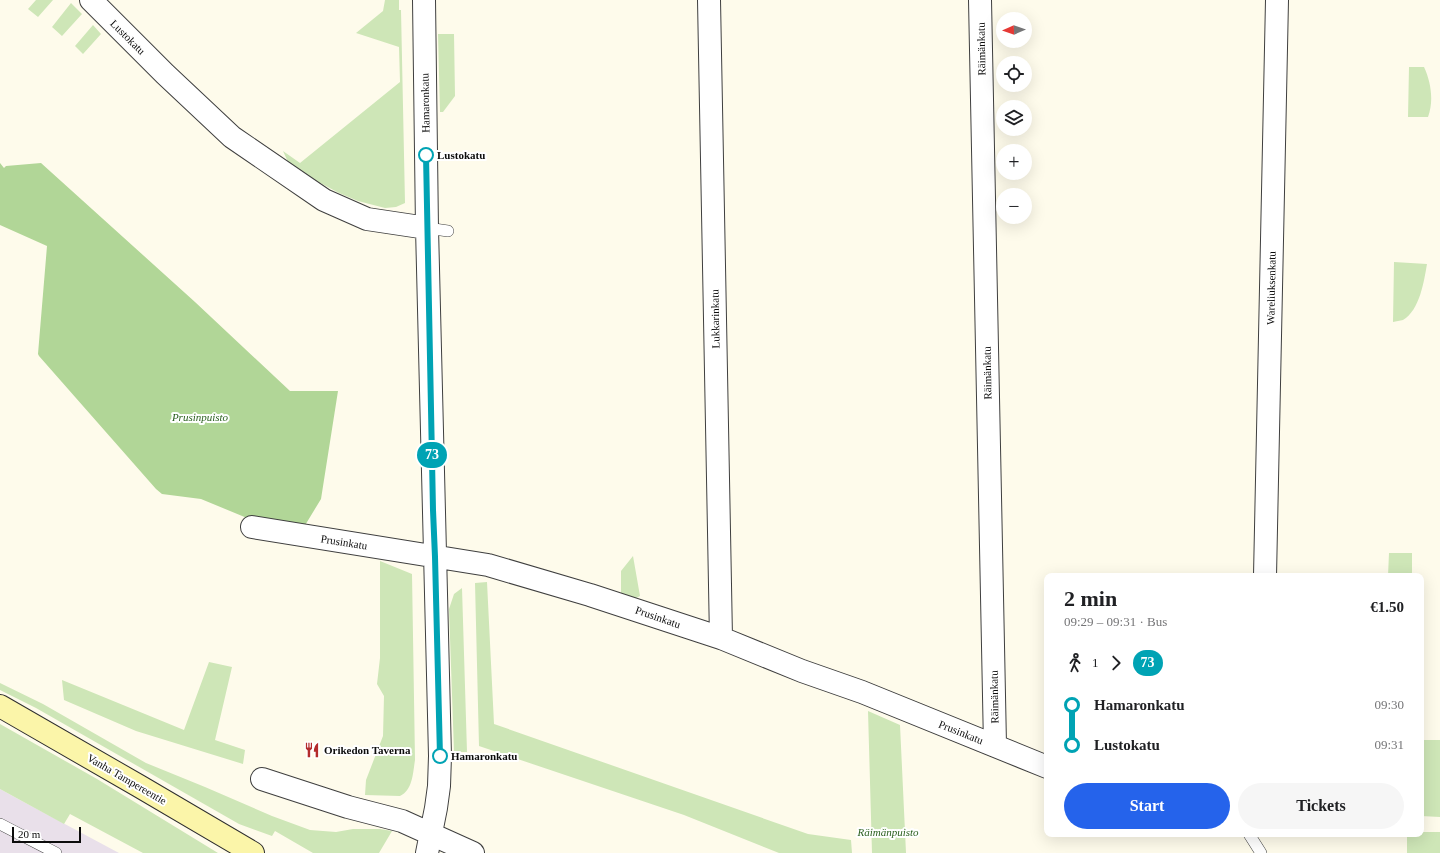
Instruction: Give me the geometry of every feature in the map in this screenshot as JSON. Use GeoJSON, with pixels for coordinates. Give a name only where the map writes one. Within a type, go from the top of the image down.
{"type":"FeatureCollection","features":[{"type":"Feature","properties":{"kind":"main road","name":"Vanha Tampereentie"},"geometry":{"type":"LineString","coordinates":[[0,706],[253,853]]}},
{"type":"Feature","properties":{"kind":"street","name":"Lustokatu"},"geometry":{"type":"LineString","coordinates":[[91,0],[165,74],[232,137],[324,200],[366,219],[427,228]]}},
{"type":"Feature","properties":{"kind":"street","name":"Hamaronkatu"},"geometry":{"type":"LineString","coordinates":[[424,0],[427,228],[440,756],[439,786],[429,844]]}},
{"type":"Feature","properties":{"kind":"street","name":"Lukkarinkatu"},"geometry":{"type":"LineString","coordinates":[[709,0],[721,638]]}},
{"type":"Feature","properties":{"kind":"street","name":"Räimänkatu"},"geometry":{"type":"LineString","coordinates":[[980,0],[995,745]]}},
{"type":"Feature","properties":{"kind":"street","name":"Wareliuksenkatu"},"geometry":{"type":"LineString","coordinates":[[1265,573],[1277,0]]}},
{"type":"Feature","properties":{"kind":"street","name":"Prusinkatu"},"geometry":{"type":"LineString","coordinates":[[252,527],[488,565],[514,572],[616,603],[721,638],[802,671],[862,692],[1044,766]]}},
{"type":"Feature","properties":{"kind":"street"},"geometry":{"type":"LineString","coordinates":[[262,779],[348,807],[402,821],[429,844],[473,853]]}},
{"type":"Feature","properties":{"kind":"lane"},"geometry":{"type":"LineString","coordinates":[[427,228],[448,231]]}},
{"type":"Feature","properties":{"kind":"lane"},"geometry":{"type":"LineString","coordinates":[[0,824],[56,853]]}},
{"type":"Feature","properties":{"kind":"lane"},"geometry":{"type":"LineString","coordinates":[[1251,837],[1262,853]]}},
{"type":"Feature","properties":{"kind":"shaded area"},"geometry":{"type":"Polygon","coordinates":[[[0,789],[20,800],[119,853],[0,853],[0,789]]]}},
{"type":"Feature","properties":{"kind":"green space"},"geometry":{"type":"Polygon","coordinates":[[[36,0],[53,0],[38,17],[28,9],[36,0]]]}},
{"type":"Feature","properties":{"kind":"green space"},"geometry":{"type":"Polygon","coordinates":[[[385,0],[399,0],[399,10],[401,10],[405,203],[396,207],[385,208],[358,201],[311,178],[288,162],[283,151],[300,163],[400,82],[399,47],[356,33],[383,11],[385,0]]]}},
{"type":"Feature","properties":{"kind":"green space"},"geometry":{"type":"Polygon","coordinates":[[[71,3],[82,14],[62,36],[52,27],[71,3]]]}},
{"type":"Feature","properties":{"kind":"green space"},"geometry":{"type":"Polygon","coordinates":[[[93,25],[101,34],[83,54],[75,46],[93,25]]]}},
{"type":"Feature","properties":{"kind":"green space"},"geometry":{"type":"Polygon","coordinates":[[[438,34],[454,34],[455,96],[443,112],[440,112],[438,34]]]}},
{"type":"Feature","properties":{"kind":"green space"},"geometry":{"type":"Polygon","coordinates":[[[1409,67],[1424,67],[1431,92],[1431,105],[1428,117],[1408,117],[1409,67]]]}},
{"type":"Feature","properties":{"kind":"green space","name":"Prusinpuisto"},"geometry":{"type":"Polygon","coordinates":[[[0,163],[4,168],[6,166],[41,163],[195,302],[290,391],[338,391],[321,499],[304,527],[247,518],[201,499],[162,494],[39,356],[47,246],[0,225],[0,163]]]}},
{"type":"Feature","properties":{"kind":"green space"},"geometry":{"type":"Polygon","coordinates":[[[1394,262],[1427,264],[1420,295],[1414,309],[1403,320],[1393,322],[1394,262]]]}},
{"type":"Feature","properties":{"kind":"green space"},"geometry":{"type":"Polygon","coordinates":[[[1389,553],[1412,553],[1412,573],[1388,573],[1389,553]]]}},
{"type":"Feature","properties":{"kind":"green space"},"geometry":{"type":"Polygon","coordinates":[[[633,556],[640,596],[634,599],[621,595],[621,571],[633,556]]]}},
{"type":"Feature","properties":{"kind":"green space"},"geometry":{"type":"Polygon","coordinates":[[[380,561],[412,574],[415,760],[413,775],[408,790],[400,796],[365,795],[366,780],[383,736],[384,696],[377,684],[380,658],[380,561]]]}},
{"type":"Feature","properties":{"kind":"green space"},"geometry":{"type":"Polygon","coordinates":[[[487,582],[494,724],[808,834],[851,840],[852,853],[779,853],[684,815],[479,746],[475,583],[487,582]]]}},
{"type":"Feature","properties":{"kind":"green space"},"geometry":{"type":"Polygon","coordinates":[[[462,588],[467,752],[454,752],[449,609],[454,594],[462,588]]]}},
{"type":"Feature","properties":{"kind":"green space"},"geometry":{"type":"Polygon","coordinates":[[[209,662],[232,667],[215,740],[245,750],[243,764],[136,731],[64,700],[62,680],[184,730],[209,662]]]}},
{"type":"Feature","properties":{"kind":"green space"},"geometry":{"type":"Polygon","coordinates":[[[0,683],[43,704],[146,763],[272,816],[310,830],[336,832],[353,829],[380,829],[392,831],[379,853],[313,853],[275,831],[272,836],[239,824],[36,708],[0,690],[0,683]]]}},
{"type":"Feature","properties":{"kind":"green space","name":"Räimänpuisto"},"geometry":{"type":"Polygon","coordinates":[[[868,711],[900,725],[906,853],[872,853],[868,711]]]}},
{"type":"Feature","properties":{"kind":"green space"},"geometry":{"type":"Polygon","coordinates":[[[0,724],[97,779],[218,853],[143,853],[70,814],[64,824],[0,789],[0,724]]]}},
{"type":"Feature","properties":{"kind":"green space"},"geometry":{"type":"Polygon","coordinates":[[[1424,740],[1440,740],[1440,817],[1424,816],[1424,740]]]}},
{"type":"Feature","properties":{"kind":"green space"},"geometry":{"type":"Polygon","coordinates":[[[1424,832],[1440,832],[1440,853],[1407,853],[1407,837],[1424,837],[1424,832]]]}},
{"type":"Feature","properties":{"kind":"bus line","name":"73"},"geometry":{"type":"LineString","coordinates":[[426,155],[433,510],[440,756]]}},
{"type":"Feature","properties":{"kind":"place","name":"Lustokatu"},"geometry":{"type":"Point","coordinates":[426,155]}},
{"type":"Feature","properties":{"kind":"place","name":"Orikedon Taverna"},"geometry":{"type":"Point","coordinates":[312,750]}},
{"type":"Feature","properties":{"kind":"place","name":"Hamaronkatu"},"geometry":{"type":"Point","coordinates":[440,756]}}]}
